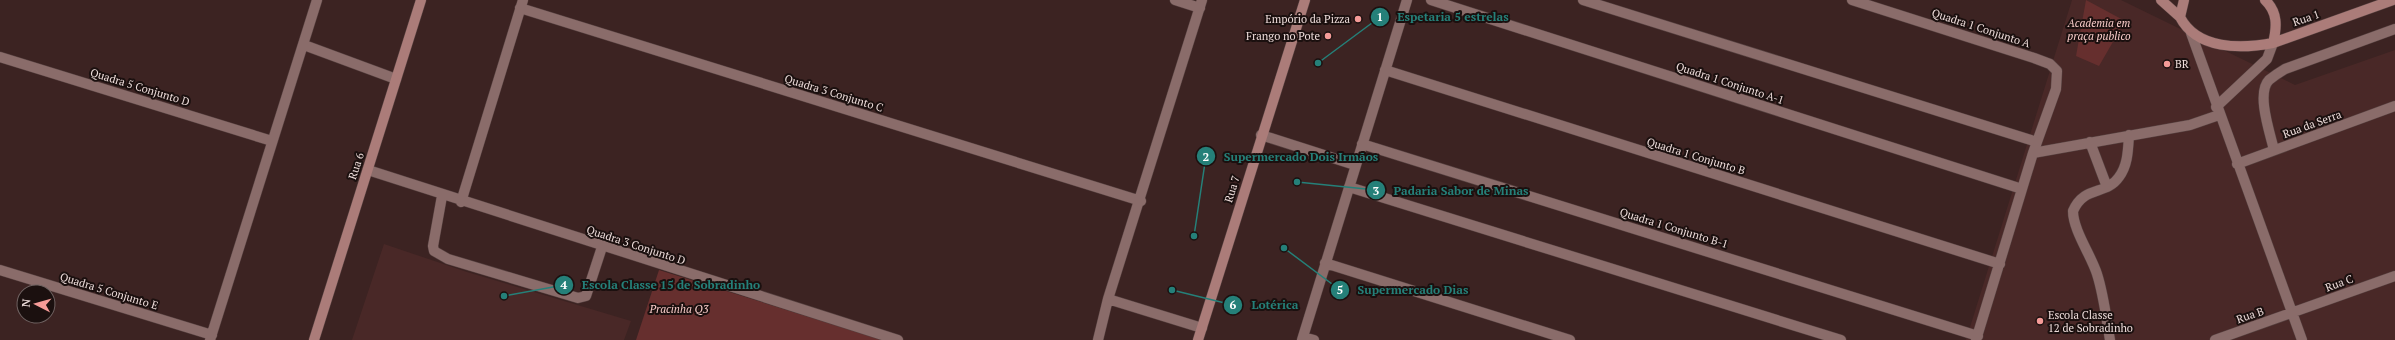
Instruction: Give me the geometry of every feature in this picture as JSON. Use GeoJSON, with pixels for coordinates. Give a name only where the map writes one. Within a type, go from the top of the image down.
{"type":"FeatureCollection","features":[{"type":"Feature","properties":{"kind":"main road","name":"Rua 6"},"geometry":{"type":"LineString","coordinates":[[314,340],[421,0]]}},
{"type":"Feature","properties":{"kind":"main road","name":"Rua 7"},"geometry":{"type":"LineString","coordinates":[[1198,340],[1261,135],[1305,0]]}},
{"type":"Feature","properties":{"kind":"main road"},"geometry":{"type":"LineString","coordinates":[[2161,0],[2180,17],[2191,33]]}},
{"type":"Feature","properties":{"kind":"main road"},"geometry":{"type":"LineString","coordinates":[[2180,17],[2184,0]]}},
{"type":"Feature","properties":{"kind":"main road"},"geometry":{"type":"LineString","coordinates":[[2264,0],[2270,5],[2278,27],[2273,44]]}},
{"type":"Feature","properties":{"kind":"main road","name":"Rua 1"},"geometry":{"type":"LineString","coordinates":[[2191,33],[2219,44],[2240,48],[2273,44],[2393,0]]}},
{"type":"Feature","properties":{"kind":"street"},"geometry":{"type":"LineString","coordinates":[[211,337],[317,0]]}},
{"type":"Feature","properties":{"kind":"street"},"geometry":{"type":"LineString","coordinates":[[1098,340],[1108,299],[1201,4],[1175,0]]}},
{"type":"Feature","properties":{"kind":"street"},"geometry":{"type":"LineString","coordinates":[[1314,340],[1302,338],[1408,0]]}},
{"type":"Feature","properties":{"kind":"street","name":"Quadra 1 Conjunto A-1"},"geometry":{"type":"LineString","coordinates":[[1431,0],[2022,189]]}},
{"type":"Feature","properties":{"kind":"street"},"geometry":{"type":"LineString","coordinates":[[1583,0],[2037,142]]}},
{"type":"Feature","properties":{"kind":"street","name":"Quadra 1 Conjunto A"},"geometry":{"type":"LineString","coordinates":[[1852,0],[2034,58],[2050,64],[2057,71],[2058,77],[2056,89],[2033,153],[1977,338]]}},
{"type":"Feature","properties":{"kind":"street"},"geometry":{"type":"LineString","coordinates":[[461,202],[521,4]]}},
{"type":"Feature","properties":{"kind":"street","name":"Quadra 3 Conjunto C"},"geometry":{"type":"LineString","coordinates":[[521,4],[1140,201]]}},
{"type":"Feature","properties":{"kind":"street"},"geometry":{"type":"LineString","coordinates":[[2274,150],[2263,100],[2264,89],[2269,80],[2285,69],[2395,29]]}},
{"type":"Feature","properties":{"kind":"street"},"geometry":{"type":"LineString","coordinates":[[2191,33],[2237,164],[2302,340]]}},
{"type":"Feature","properties":{"kind":"street"},"geometry":{"type":"LineString","coordinates":[[304,44],[396,79]]}},
{"type":"Feature","properties":{"kind":"street"},"geometry":{"type":"LineString","coordinates":[[2033,153],[2190,125],[2218,111],[2234,90],[2267,59],[2273,44]]}},
{"type":"Feature","properties":{"kind":"street","name":"Quadra 5 Conjunto D"},"geometry":{"type":"LineString","coordinates":[[0,57],[272,141]]}},
{"type":"Feature","properties":{"kind":"street","name":"Quadra 1 Conjunto B"},"geometry":{"type":"LineString","coordinates":[[1385,70],[2000,264]]}},
{"type":"Feature","properties":{"kind":"street"},"geometry":{"type":"LineString","coordinates":[[2210,86],[2222,91],[2234,90]]}},
{"type":"Feature","properties":{"kind":"street","name":"Rua da Serra"},"geometry":{"type":"LineString","coordinates":[[2237,164],[2395,106]]}},
{"type":"Feature","properties":{"kind":"street"},"geometry":{"type":"LineString","coordinates":[[1261,135],[1355,165]]}},
{"type":"Feature","properties":{"kind":"street"},"geometry":{"type":"LineString","coordinates":[[2110,340],[2106,305],[2101,286],[2073,216],[2076,204],[2083,195],[2107,187],[2119,178],[2126,164],[2129,135]]}},
{"type":"Feature","properties":{"kind":"street"},"geometry":{"type":"LineString","coordinates":[[2090,142],[2107,187]]}},
{"type":"Feature","properties":{"kind":"street","name":"Quadra 1 Conjunto B-1"},"geometry":{"type":"LineString","coordinates":[[1362,144],[1977,338]]}},
{"type":"Feature","properties":{"kind":"street","name":"Quadra 3 Conjunto D"},"geometry":{"type":"LineString","coordinates":[[368,170],[442,196],[898,340]]}},
{"type":"Feature","properties":{"kind":"street"},"geometry":{"type":"LineString","coordinates":[[1349,187],[1841,340]]}},
{"type":"Feature","properties":{"kind":"street"},"geometry":{"type":"LineString","coordinates":[[442,196],[433,246],[434,251],[448,259],[578,298],[586,296],[602,247]]}},
{"type":"Feature","properties":{"kind":"street"},"geometry":{"type":"LineString","coordinates":[[1325,263],[1570,340]]}},
{"type":"Feature","properties":{"kind":"street","name":"Quadra 5 Conjunto E"},"geometry":{"type":"LineString","coordinates":[[0,270],[211,337]]}},
{"type":"Feature","properties":{"kind":"street","name":"Rua C"},"geometry":{"type":"LineString","coordinates":[[2292,313],[2395,276]]}},
{"type":"Feature","properties":{"kind":"street"},"geometry":{"type":"LineString","coordinates":[[1108,299],[1202,328]]}},
{"type":"Feature","properties":{"kind":"street","name":"Rua B"},"geometry":{"type":"LineString","coordinates":[[2215,340],[2292,313]]}},
{"type":"Feature","properties":{"kind":"shaded area"},"geometry":{"type":"Polygon","coordinates":[[[2072,0],[2121,0],[2295,85],[2395,50],[2395,340],[1966,340],[2072,0]]]}},
{"type":"Feature","properties":{"kind":"shaded area"},"geometry":{"type":"Polygon","coordinates":[[[384,244],[467,272],[631,321],[624,340],[352,340],[384,244]]]}},
{"type":"Feature","properties":{"kind":"green space","name":"Academia em praça publico"},"geometry":{"type":"Polygon","coordinates":[[[2086,0],[2125,21],[2099,66],[2076,56],[2086,0]]]}},
{"type":"Feature","properties":{"kind":"green space","name":"Pracinha Q3"},"geometry":{"type":"Polygon","coordinates":[[[659,270],[883,340],[636,340],[659,270]]]}},
{"type":"Feature","properties":{"kind":"place","name":"Empório da Pizza"},"geometry":{"type":"Point","coordinates":[1358,19]}},
{"type":"Feature","properties":{"kind":"place","name":"Frango no Pote"},"geometry":{"type":"Point","coordinates":[1328,36]}},
{"type":"Feature","properties":{"kind":"place","name":"Espetaria 5 estrelas"},"geometry":{"type":"Point","coordinates":[1318,63]}},
{"type":"Feature","properties":{"kind":"place","name":"BR"},"geometry":{"type":"Point","coordinates":[2167,64]}},
{"type":"Feature","properties":{"kind":"place","name":"Padaria Sabor de Minas"},"geometry":{"type":"Point","coordinates":[1297,182]}},
{"type":"Feature","properties":{"kind":"place","name":"Supermercado Dois Irmãos"},"geometry":{"type":"Point","coordinates":[1194,236]}},
{"type":"Feature","properties":{"kind":"place","name":"Supermercado Dias"},"geometry":{"type":"Point","coordinates":[1284,248]}},
{"type":"Feature","properties":{"kind":"place","name":"Lotérica"},"geometry":{"type":"Point","coordinates":[1172,290]}},
{"type":"Feature","properties":{"kind":"place","name":"Escola Classe 15 de Sobradinho"},"geometry":{"type":"Point","coordinates":[504,296]}},
{"type":"Feature","properties":{"kind":"place","name":"Escola Classe 12 de Sobradinho"},"geometry":{"type":"Point","coordinates":[2040,321]}}]}
